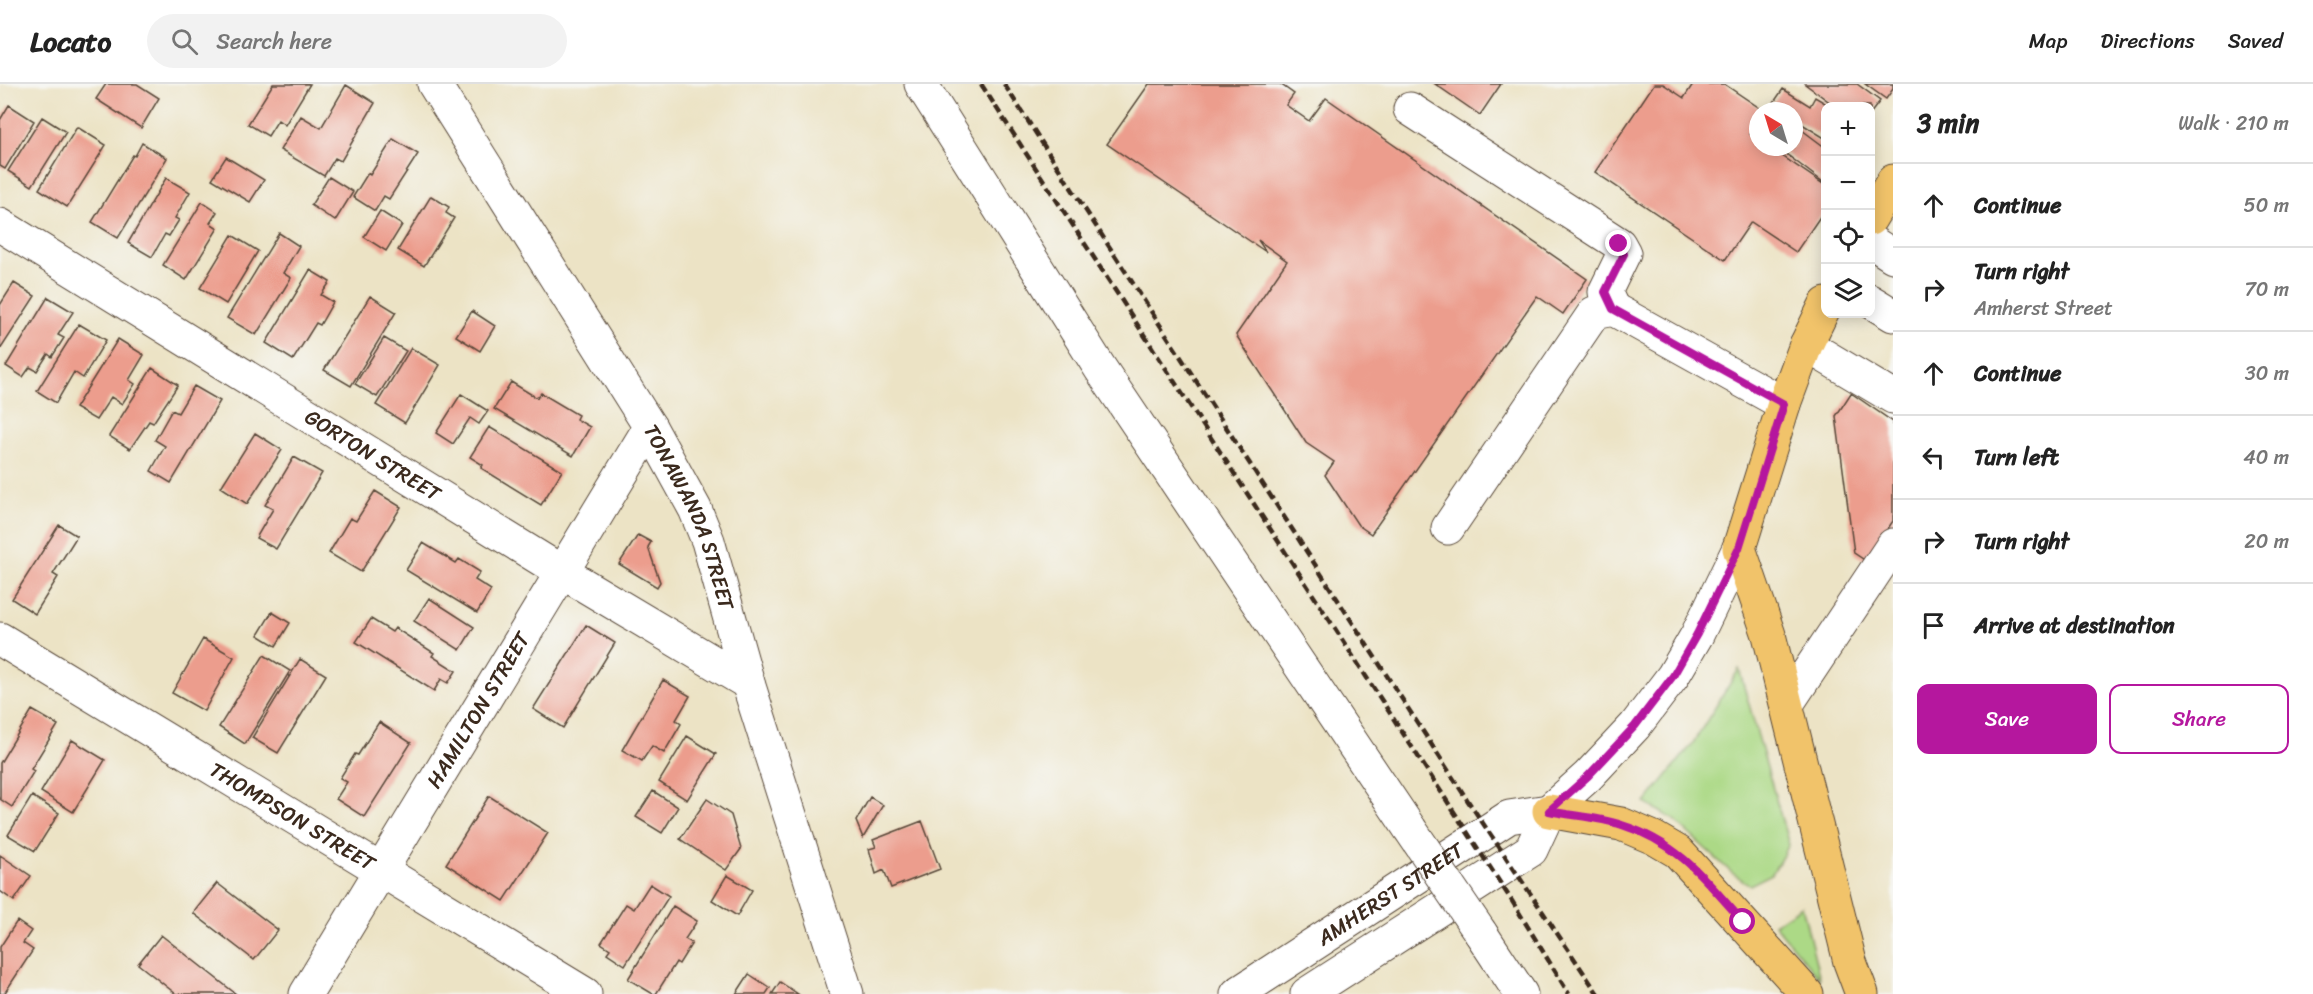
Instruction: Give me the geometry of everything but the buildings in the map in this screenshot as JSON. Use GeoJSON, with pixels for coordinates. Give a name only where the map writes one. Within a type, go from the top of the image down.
{"type":"FeatureCollection","features":[{"type":"Feature","properties":{"kind":"main road"},"geometry":{"type":"LineString","coordinates":[[1875,211],[1893,181]]}},
{"type":"Feature","properties":{"kind":"main road"},"geometry":{"type":"LineString","coordinates":[[1821,314],[1806,345],[1784,404],[1739,548],[1769,635],[1850,962],[1862,994]]}},
{"type":"Feature","properties":{"kind":"main road"},"geometry":{"type":"LineString","coordinates":[[1549,811],[1621,824],[1654,838],[1678,852],[1807,994]]}},
{"type":"Feature","properties":{"kind":"street","name":"TONAWANDA STREET"},"geometry":{"type":"LineString","coordinates":[[434,84],[650,427],[695,509],[708,541],[748,683],[847,994]]}},
{"type":"Feature","properties":{"kind":"street"},"geometry":{"type":"LineString","coordinates":[[921,84],[1100,368],[1521,994]]}},
{"type":"Feature","properties":{"kind":"street"},"geometry":{"type":"LineString","coordinates":[[1410,109],[1619,244],[1624,254],[1605,292],[1613,309],[1784,404]]}},
{"type":"Feature","properties":{"kind":"street","name":"GORTON STREET"},"geometry":{"type":"LineString","coordinates":[[0,225],[562,572],[748,683]]}},
{"type":"Feature","properties":{"kind":"street"},"geometry":{"type":"LineString","coordinates":[[1875,244],[1893,256]]}},
{"type":"Feature","properties":{"kind":"street"},"geometry":{"type":"LineString","coordinates":[[1875,305],[1893,315]]}},
{"type":"Feature","properties":{"kind":"street"},"geometry":{"type":"LineString","coordinates":[[1449,528],[1594,314],[1613,309]]}},
{"type":"Feature","properties":{"kind":"street"},"geometry":{"type":"LineString","coordinates":[[1806,345],[1893,397]]}},
{"type":"Feature","properties":{"kind":"street","name":"HAMILTON STREET"},"geometry":{"type":"LineString","coordinates":[[306,994],[650,427]]}},
{"type":"Feature","properties":{"kind":"street"},"geometry":{"type":"LineString","coordinates":[[1787,704],[1893,545]]}},
{"type":"Feature","properties":{"kind":"street","name":"AMHERST STREET"},"geometry":{"type":"LineString","coordinates":[[1307,994],[1531,850],[1549,811],[1588,776],[1635,726],[1673,676],[1697,634],[1739,548]]}},
{"type":"Feature","properties":{"kind":"street","name":"THOMPSON STREET"},"geometry":{"type":"LineString","coordinates":[[0,639],[585,994]]}},
{"type":"Feature","properties":{"kind":"street","name":"AMHERST STREET"},"geometry":{"type":"LineString","coordinates":[[1237,994],[1509,817],[1549,811]]}},
{"type":"Feature","properties":{"kind":"green space"},"geometry":{"type":"Polygon","coordinates":[[[1739,669],[1789,845],[1772,874],[1750,885],[1732,873],[1673,819],[1645,803],[1693,743],[1739,669]]]}},
{"type":"Feature","properties":{"kind":"green space"},"geometry":{"type":"Polygon","coordinates":[[[1802,906],[1820,979],[1774,924],[1802,906]]]}},
{"type":"Feature","properties":{"kind":"railway"},"geometry":{"type":"LineString","coordinates":[[981,84],[1512,901],[1569,994]]}},
{"type":"Feature","properties":{"kind":"railway"},"geometry":{"type":"LineString","coordinates":[[1004,84],[1468,801],[1598,994]]}},
{"type":"Feature","properties":{"kind":"route"},"geometry":{"type":"LineString","coordinates":[[1619,244],[1624,254],[1605,292],[1613,309],[1784,404],[1739,548],[1697,634],[1673,676],[1635,726],[1588,776],[1549,811],[1621,824],[1654,838],[1678,852],[1743,922]]}}]}
